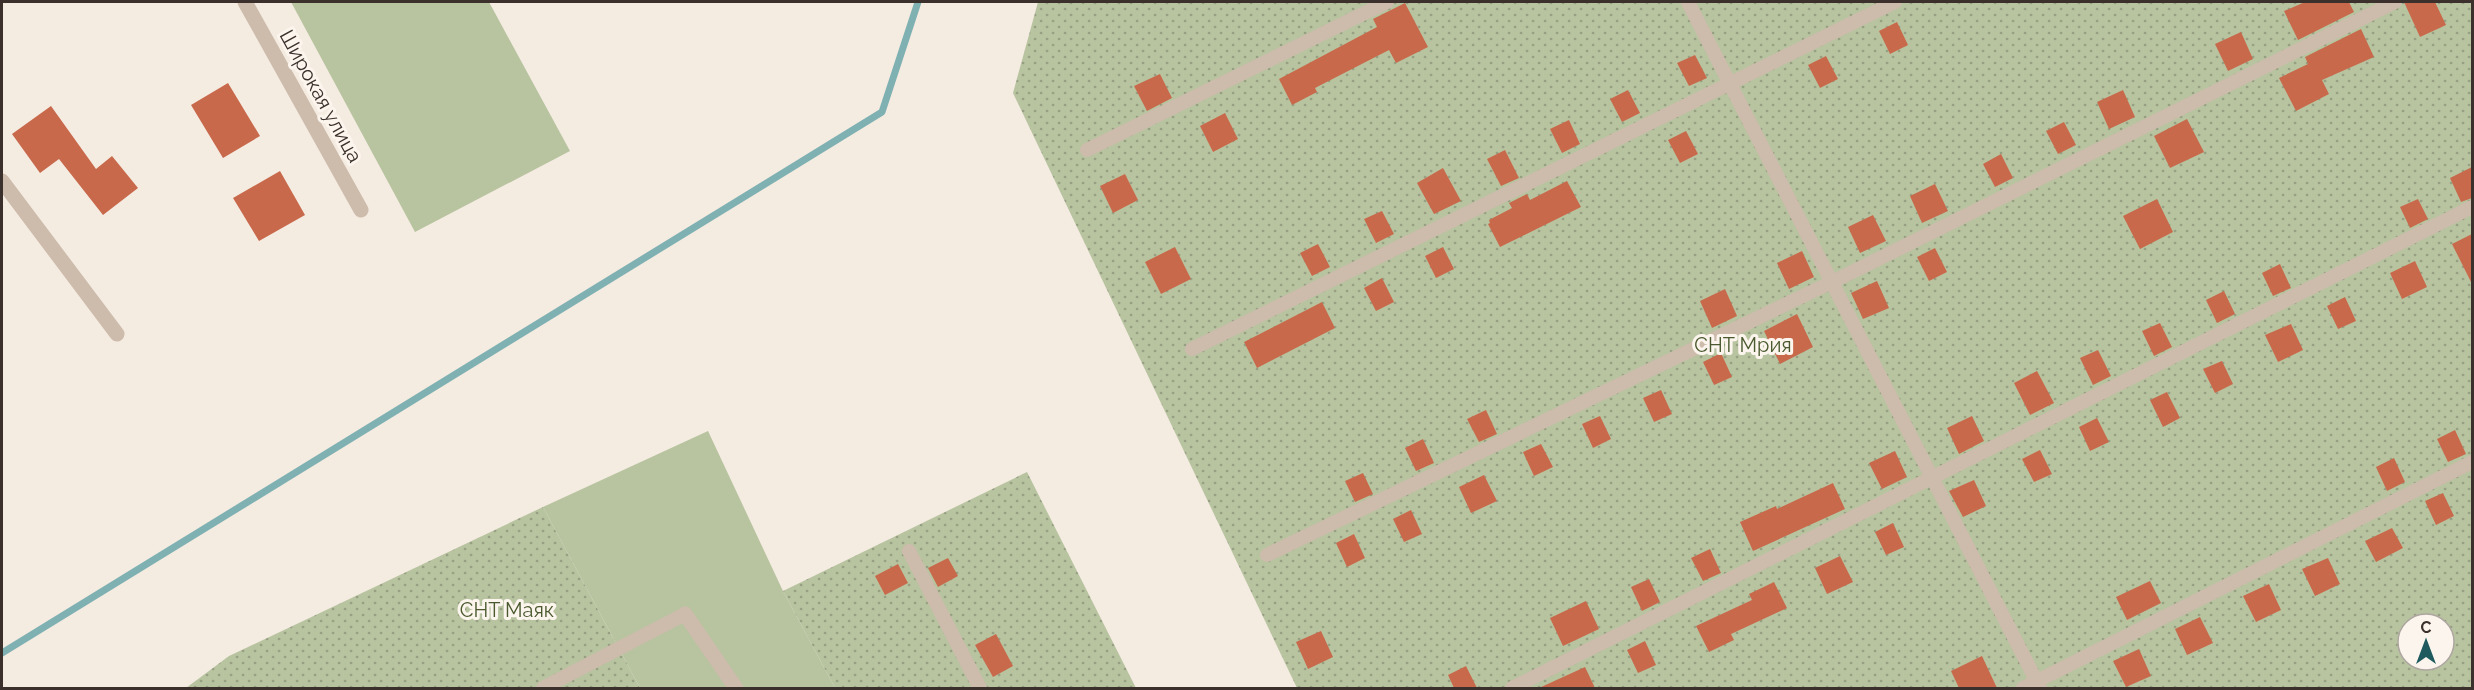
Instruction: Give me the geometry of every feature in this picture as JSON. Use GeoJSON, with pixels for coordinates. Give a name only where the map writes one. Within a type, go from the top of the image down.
{"type":"FeatureCollection","features":[{"type":"Feature","properties":{"kind":"street","name":"Широкая улица"},"geometry":{"type":"LineString","coordinates":[[245,2],[361,210]]}},
{"type":"Feature","properties":{"kind":"street"},"geometry":{"type":"LineString","coordinates":[[2,181],[117,334]]}},
{"type":"Feature","properties":{"kind":"street"},"geometry":{"type":"LineString","coordinates":[[686,614],[736,688]]}},
{"type":"Feature","properties":{"kind":"lane"},"geometry":{"type":"LineString","coordinates":[[1087,150],[1388,2]]}},
{"type":"Feature","properties":{"kind":"lane"},"geometry":{"type":"LineString","coordinates":[[1688,2],[2039,685]]}},
{"type":"Feature","properties":{"kind":"lane"},"geometry":{"type":"LineString","coordinates":[[1192,349],[1895,2]]}},
{"type":"Feature","properties":{"kind":"lane"},"geometry":{"type":"LineString","coordinates":[[1267,555],[1832,282],[2395,2]]}},
{"type":"Feature","properties":{"kind":"lane"},"geometry":{"type":"LineString","coordinates":[[1512,688],[2472,207]]}},
{"type":"Feature","properties":{"kind":"lane"},"geometry":{"type":"LineString","coordinates":[[2023,688],[2039,685],[2472,462]]}},
{"type":"Feature","properties":{"kind":"lane"},"geometry":{"type":"LineString","coordinates":[[909,551],[980,688]]}},
{"type":"Feature","properties":{"kind":"lane"},"geometry":{"type":"LineString","coordinates":[[543,688],[686,614]]}},
{"type":"Feature","properties":{"kind":"green space"},"geometry":{"type":"Polygon","coordinates":[[[291,2],[489,2],[570,151],[415,232],[291,2]]]}},
{"type":"Feature","properties":{"kind":"green space","name":"СНТ Мрия"},"geometry":{"type":"Polygon","coordinates":[[[1038,2],[2472,2],[2472,688],[1297,688],[1013,93],[1038,2]]]}},
{"type":"Feature","properties":{"kind":"green space"},"geometry":{"type":"Polygon","coordinates":[[[708,431],[783,591],[835,688],[640,688],[543,507],[708,431]]]}},
{"type":"Feature","properties":{"kind":"green space"},"geometry":{"type":"Polygon","coordinates":[[[1027,472],[1136,688],[835,688],[783,591],[1027,472]]]}},
{"type":"Feature","properties":{"kind":"green space","name":"СНТ Маяк"},"geometry":{"type":"Polygon","coordinates":[[[543,507],[640,688],[186,688],[229,656],[543,507]]]}},
{"type":"Feature","properties":{"kind":"building"},"geometry":{"type":"Polygon","coordinates":[[[2305,2],[2349,2],[2354,12],[2298,40],[2284,11],[2305,2]]]}},
{"type":"Feature","properties":{"kind":"building"},"geometry":{"type":"Polygon","coordinates":[[[2404,2],[2435,2],[2446,25],[2420,37],[2404,2]]]}},
{"type":"Feature","properties":{"kind":"building"},"geometry":{"type":"Polygon","coordinates":[[[1405,3],[1428,47],[1396,63],[1389,50],[1315,88],[1317,92],[1292,105],[1279,79],[1377,27],[1373,19],[1405,3]]]}},
{"type":"Feature","properties":{"kind":"building"},"geometry":{"type":"Polygon","coordinates":[[[1897,22],[1908,45],[1890,54],[1879,31],[1897,22]]]}},
{"type":"Feature","properties":{"kind":"building"},"geometry":{"type":"Polygon","coordinates":[[[2361,29],[2374,57],[2322,80],[2329,94],[2296,111],[2279,78],[2308,64],[2305,57],[2361,29]]]}},
{"type":"Feature","properties":{"kind":"building"},"geometry":{"type":"Polygon","coordinates":[[[2241,32],[2253,59],[2228,71],[2215,44],[2241,32]]]}},
{"type":"Feature","properties":{"kind":"building"},"geometry":{"type":"Polygon","coordinates":[[[1695,55],[1707,78],[1689,86],[1677,63],[1695,55]]]}},
{"type":"Feature","properties":{"kind":"building"},"geometry":{"type":"Polygon","coordinates":[[[1826,56],[1838,79],[1820,88],[1808,65],[1826,56]]]}},
{"type":"Feature","properties":{"kind":"building"},"geometry":{"type":"Polygon","coordinates":[[[1160,74],[1172,98],[1147,111],[1134,86],[1160,74]]]}},
{"type":"Feature","properties":{"kind":"building"},"geometry":{"type":"Polygon","coordinates":[[[228,83],[260,136],[223,158],[191,105],[228,83]]]}},
{"type":"Feature","properties":{"kind":"building"},"geometry":{"type":"Polygon","coordinates":[[[1628,90],[1640,113],[1622,122],[1610,99],[1628,90]]]}},
{"type":"Feature","properties":{"kind":"building"},"geometry":{"type":"Polygon","coordinates":[[[2123,90],[2135,117],[2109,129],[2097,102],[2123,90]]]}},
{"type":"Feature","properties":{"kind":"building"},"geometry":{"type":"Polygon","coordinates":[[[51,106],[96,169],[112,156],[138,188],[103,215],[59,159],[40,173],[12,134],[51,106]]]}},
{"type":"Feature","properties":{"kind":"building"},"geometry":{"type":"Polygon","coordinates":[[[1225,113],[1238,139],[1213,152],[1200,126],[1225,113]]]}},
{"type":"Feature","properties":{"kind":"building"},"geometry":{"type":"Polygon","coordinates":[[[2187,119],[2204,152],[2170,168],[2154,136],[2187,119]]]}},
{"type":"Feature","properties":{"kind":"building"},"geometry":{"type":"Polygon","coordinates":[[[1569,120],[1580,144],[1562,153],[1550,129],[1569,120]]]}},
{"type":"Feature","properties":{"kind":"building"},"geometry":{"type":"Polygon","coordinates":[[[2064,122],[2076,145],[2058,154],[2046,131],[2064,122]]]}},
{"type":"Feature","properties":{"kind":"building"},"geometry":{"type":"Polygon","coordinates":[[[1686,131],[1698,154],[1680,163],[1668,140],[1686,131]]]}},
{"type":"Feature","properties":{"kind":"building"},"geometry":{"type":"Polygon","coordinates":[[[1505,150],[1519,178],[1501,186],[1487,159],[1505,150]]]}},
{"type":"Feature","properties":{"kind":"building"},"geometry":{"type":"Polygon","coordinates":[[[2001,154],[2013,178],[1995,187],[1983,164],[2001,154]]]}},
{"type":"Feature","properties":{"kind":"building"},"geometry":{"type":"Polygon","coordinates":[[[2472,167],[2472,198],[2461,202],[2450,178],[2472,167]]]}},
{"type":"Feature","properties":{"kind":"building"},"geometry":{"type":"Polygon","coordinates":[[[1443,168],[1461,201],[1434,214],[1417,183],[1443,168]]]}},
{"type":"Feature","properties":{"kind":"building"},"geometry":{"type":"Polygon","coordinates":[[[280,171],[305,215],[259,241],[233,198],[280,171]]]}},
{"type":"Feature","properties":{"kind":"building"},"geometry":{"type":"Polygon","coordinates":[[[1125,174],[1138,200],[1113,213],[1100,186],[1125,174]]]}},
{"type":"Feature","properties":{"kind":"building"},"geometry":{"type":"Polygon","coordinates":[[[1567,181],[1581,207],[1500,247],[1488,224],[1489,220],[1512,208],[1509,203],[1527,194],[1530,200],[1567,181]]]}},
{"type":"Feature","properties":{"kind":"building"},"geometry":{"type":"Polygon","coordinates":[[[1935,184],[1948,211],[1922,223],[1910,196],[1935,184]]]}},
{"type":"Feature","properties":{"kind":"building"},"geometry":{"type":"Polygon","coordinates":[[[2157,199],[2173,232],[2140,249],[2123,216],[2157,199]]]}},
{"type":"Feature","properties":{"kind":"building"},"geometry":{"type":"Polygon","coordinates":[[[2418,199],[2428,219],[2410,228],[2400,207],[2418,199]]]}},
{"type":"Feature","properties":{"kind":"building"},"geometry":{"type":"Polygon","coordinates":[[[1382,211],[1394,234],[1376,243],[1364,219],[1382,211]]]}},
{"type":"Feature","properties":{"kind":"building"},"geometry":{"type":"Polygon","coordinates":[[[1873,215],[1886,241],[1860,253],[1848,227],[1873,215]]]}},
{"type":"Feature","properties":{"kind":"building"},"geometry":{"type":"Polygon","coordinates":[[[2472,234],[2472,284],[2452,244],[2472,234]]]}},
{"type":"Feature","properties":{"kind":"building"},"geometry":{"type":"Polygon","coordinates":[[[1318,244],[1330,267],[1312,276],[1300,253],[1318,244]]]}},
{"type":"Feature","properties":{"kind":"building"},"geometry":{"type":"Polygon","coordinates":[[[1175,247],[1191,279],[1161,294],[1145,262],[1175,247]]]}},
{"type":"Feature","properties":{"kind":"building"},"geometry":{"type":"Polygon","coordinates":[[[1443,247],[1454,269],[1436,278],[1425,256],[1443,247]]]}},
{"type":"Feature","properties":{"kind":"building"},"geometry":{"type":"Polygon","coordinates":[[[1935,248],[1947,272],[1929,281],[1917,257],[1935,248]]]}},
{"type":"Feature","properties":{"kind":"building"},"geometry":{"type":"Polygon","coordinates":[[[1802,251],[1814,277],[1789,289],[1777,263],[1802,251]]]}},
{"type":"Feature","properties":{"kind":"building"},"geometry":{"type":"Polygon","coordinates":[[[2415,261],[2427,287],[2402,299],[2390,273],[2415,261]]]}},
{"type":"Feature","properties":{"kind":"building"},"geometry":{"type":"Polygon","coordinates":[[[2280,264],[2291,288],[2273,296],[2262,273],[2280,264]]]}},
{"type":"Feature","properties":{"kind":"building"},"geometry":{"type":"Polygon","coordinates":[[[1382,278],[1394,302],[1376,311],[1364,288],[1382,278]]]}},
{"type":"Feature","properties":{"kind":"building"},"geometry":{"type":"Polygon","coordinates":[[[1877,281],[1889,308],[1863,319],[1851,293],[1877,281]]]}},
{"type":"Feature","properties":{"kind":"building"},"geometry":{"type":"Polygon","coordinates":[[[1725,289],[1737,316],[1712,328],[1700,301],[1725,289]]]}},
{"type":"Feature","properties":{"kind":"building"},"geometry":{"type":"Polygon","coordinates":[[[2224,291],[2235,314],[2217,323],[2206,300],[2224,291]]]}},
{"type":"Feature","properties":{"kind":"building"},"geometry":{"type":"Polygon","coordinates":[[[2345,297],[2356,321],[2338,329],[2327,306],[2345,297]]]}},
{"type":"Feature","properties":{"kind":"building"},"geometry":{"type":"Polygon","coordinates":[[[1322,302],[1335,328],[1257,368],[1244,342],[1322,302]]]}},
{"type":"Feature","properties":{"kind":"building"},"geometry":{"type":"Polygon","coordinates":[[[1797,314],[1813,347],[1780,364],[1764,331],[1797,314]]]}},
{"type":"Feature","properties":{"kind":"building"},"geometry":{"type":"Polygon","coordinates":[[[2160,323],[2172,347],[2154,356],[2142,331],[2160,323]]]}},
{"type":"Feature","properties":{"kind":"building"},"geometry":{"type":"Polygon","coordinates":[[[2291,324],[2303,350],[2278,362],[2265,335],[2291,324]]]}},
{"type":"Feature","properties":{"kind":"building"},"geometry":{"type":"Polygon","coordinates":[[[2098,350],[2111,376],[2093,385],[2080,358],[2098,350]]]}},
{"type":"Feature","properties":{"kind":"building"},"geometry":{"type":"Polygon","coordinates":[[[1721,353],[1732,377],[1714,385],[1703,362],[1721,353]]]}},
{"type":"Feature","properties":{"kind":"building"},"geometry":{"type":"Polygon","coordinates":[[[2222,361],[2233,384],[2215,393],[2203,369],[2222,361]]]}},
{"type":"Feature","properties":{"kind":"building"},"geometry":{"type":"Polygon","coordinates":[[[2037,371],[2054,403],[2030,415],[2014,383],[2037,371]]]}},
{"type":"Feature","properties":{"kind":"building"},"geometry":{"type":"Polygon","coordinates":[[[1661,390],[1672,414],[1654,422],[1643,398],[1661,390]]]}},
{"type":"Feature","properties":{"kind":"building"},"geometry":{"type":"Polygon","coordinates":[[[2167,392],[2180,418],[2163,427],[2150,400],[2167,392]]]}},
{"type":"Feature","properties":{"kind":"building"},"geometry":{"type":"Polygon","coordinates":[[[1486,410],[1497,434],[1479,442],[1467,419],[1486,410]]]}},
{"type":"Feature","properties":{"kind":"building"},"geometry":{"type":"Polygon","coordinates":[[[1600,416],[1611,439],[1593,448],[1582,424],[1600,416]]]}},
{"type":"Feature","properties":{"kind":"building"},"geometry":{"type":"Polygon","coordinates":[[[1972,416],[1984,441],[1959,454],[1947,428],[1972,416]]]}},
{"type":"Feature","properties":{"kind":"building"},"geometry":{"type":"Polygon","coordinates":[[[2097,418],[2109,442],[2090,451],[2079,427],[2097,418]]]}},
{"type":"Feature","properties":{"kind":"building"},"geometry":{"type":"Polygon","coordinates":[[[2455,430],[2466,454],[2448,462],[2437,439],[2455,430]]]}},
{"type":"Feature","properties":{"kind":"building"},"geometry":{"type":"Polygon","coordinates":[[[1423,439],[1434,463],[1416,471],[1405,448],[1423,439]]]}},
{"type":"Feature","properties":{"kind":"building"},"geometry":{"type":"Polygon","coordinates":[[[1541,444],[1553,467],[1534,476],[1523,452],[1541,444]]]}},
{"type":"Feature","properties":{"kind":"building"},"geometry":{"type":"Polygon","coordinates":[[[2040,450],[2052,474],[2034,482],[2022,459],[2040,450]]]}},
{"type":"Feature","properties":{"kind":"building"},"geometry":{"type":"Polygon","coordinates":[[[1895,451],[1907,477],[1882,489],[1869,463],[1895,451]]]}},
{"type":"Feature","properties":{"kind":"building"},"geometry":{"type":"Polygon","coordinates":[[[2394,458],[2405,482],[2387,491],[2376,467],[2394,458]]]}},
{"type":"Feature","properties":{"kind":"building"},"geometry":{"type":"Polygon","coordinates":[[[1363,473],[1373,494],[1355,502],[1345,481],[1363,473]]]}},
{"type":"Feature","properties":{"kind":"building"},"geometry":{"type":"Polygon","coordinates":[[[1484,475],[1497,501],[1471,513],[1459,487],[1484,475]]]}},
{"type":"Feature","properties":{"kind":"building"},"geometry":{"type":"Polygon","coordinates":[[[1974,480],[1986,506],[1963,517],[1949,491],[1974,480]]]}},
{"type":"Feature","properties":{"kind":"building"},"geometry":{"type":"Polygon","coordinates":[[[1833,483],[1845,509],[1753,551],[1740,522],[1776,506],[1777,509],[1833,483]]]}},
{"type":"Feature","properties":{"kind":"building"},"geometry":{"type":"Polygon","coordinates":[[[2443,493],[2454,516],[2436,525],[2425,501],[2443,493]]]}},
{"type":"Feature","properties":{"kind":"building"},"geometry":{"type":"Polygon","coordinates":[[[1411,510],[1422,534],[1404,542],[1393,519],[1411,510]]]}},
{"type":"Feature","properties":{"kind":"building"},"geometry":{"type":"Polygon","coordinates":[[[1893,523],[1904,547],[1886,555],[1875,532],[1893,523]]]}},
{"type":"Feature","properties":{"kind":"building"},"geometry":{"type":"Polygon","coordinates":[[[2392,528],[2403,548],[2376,562],[2365,541],[2392,528]]]}},
{"type":"Feature","properties":{"kind":"building"},"geometry":{"type":"Polygon","coordinates":[[[1354,534],[1365,558],[1347,567],[1336,543],[1354,534]]]}},
{"type":"Feature","properties":{"kind":"building"},"geometry":{"type":"Polygon","coordinates":[[[1710,549],[1721,573],[1703,581],[1691,558],[1710,549]]]}},
{"type":"Feature","properties":{"kind":"building"},"geometry":{"type":"Polygon","coordinates":[[[1840,556],[1853,582],[1827,594],[1815,568],[1840,556]]]}},
{"type":"Feature","properties":{"kind":"building"},"geometry":{"type":"Polygon","coordinates":[[[948,558],[958,576],[938,587],[928,568],[948,558]]]}},
{"type":"Feature","properties":{"kind":"building"},"geometry":{"type":"Polygon","coordinates":[[[2328,558],[2340,584],[2315,596],[2302,569],[2328,558]]]}},
{"type":"Feature","properties":{"kind":"building"},"geometry":{"type":"Polygon","coordinates":[[[898,564],[908,583],[885,595],[875,576],[898,564]]]}},
{"type":"Feature","properties":{"kind":"building"},"geometry":{"type":"Polygon","coordinates":[[[1649,579],[1660,602],[1642,611],[1631,587],[1649,579]]]}},
{"type":"Feature","properties":{"kind":"building"},"geometry":{"type":"Polygon","coordinates":[[[2150,581],[2161,603],[2127,620],[2116,597],[2150,581]]]}},
{"type":"Feature","properties":{"kind":"building"},"geometry":{"type":"Polygon","coordinates":[[[1774,582],[1787,608],[1731,634],[1734,640],[1709,652],[1696,626],[1752,600],[1749,594],[1774,582]]]}},
{"type":"Feature","properties":{"kind":"building"},"geometry":{"type":"Polygon","coordinates":[[[2269,584],[2281,610],[2256,622],[2243,596],[2269,584]]]}},
{"type":"Feature","properties":{"kind":"building"},"geometry":{"type":"Polygon","coordinates":[[[1586,601],[1599,629],[1563,646],[1550,618],[1586,601]]]}},
{"type":"Feature","properties":{"kind":"building"},"geometry":{"type":"Polygon","coordinates":[[[2200,617],[2213,643],[2187,655],[2175,629],[2200,617]]]}},
{"type":"Feature","properties":{"kind":"building"},"geometry":{"type":"Polygon","coordinates":[[[1321,631],[1333,657],[1308,669],[1296,642],[1321,631]]]}},
{"type":"Feature","properties":{"kind":"building"},"geometry":{"type":"Polygon","coordinates":[[[996,634],[1013,666],[993,677],[975,645],[996,634]]]}},
{"type":"Feature","properties":{"kind":"building"},"geometry":{"type":"Polygon","coordinates":[[[1645,641],[1656,665],[1638,673],[1627,650],[1645,641]]]}},
{"type":"Feature","properties":{"kind":"building"},"geometry":{"type":"Polygon","coordinates":[[[2139,649],[2151,676],[2126,687],[2113,661],[2139,649]]]}},
{"type":"Feature","properties":{"kind":"building"},"geometry":{"type":"Polygon","coordinates":[[[1982,656],[1997,688],[1959,688],[1951,671],[1982,656]]]}},
{"type":"Feature","properties":{"kind":"building"},"geometry":{"type":"Polygon","coordinates":[[[1466,666],[1477,688],[1454,688],[1448,675],[1466,666]]]}},
{"type":"Feature","properties":{"kind":"building"},"geometry":{"type":"Polygon","coordinates":[[[1585,667],[1595,688],[1539,688],[1585,667]]]}},
{"type":"Feature","properties":{"kind":"waterway"},"geometry":{"type":"LineString","coordinates":[[2,653],[882,112],[918,2]]}}]}
